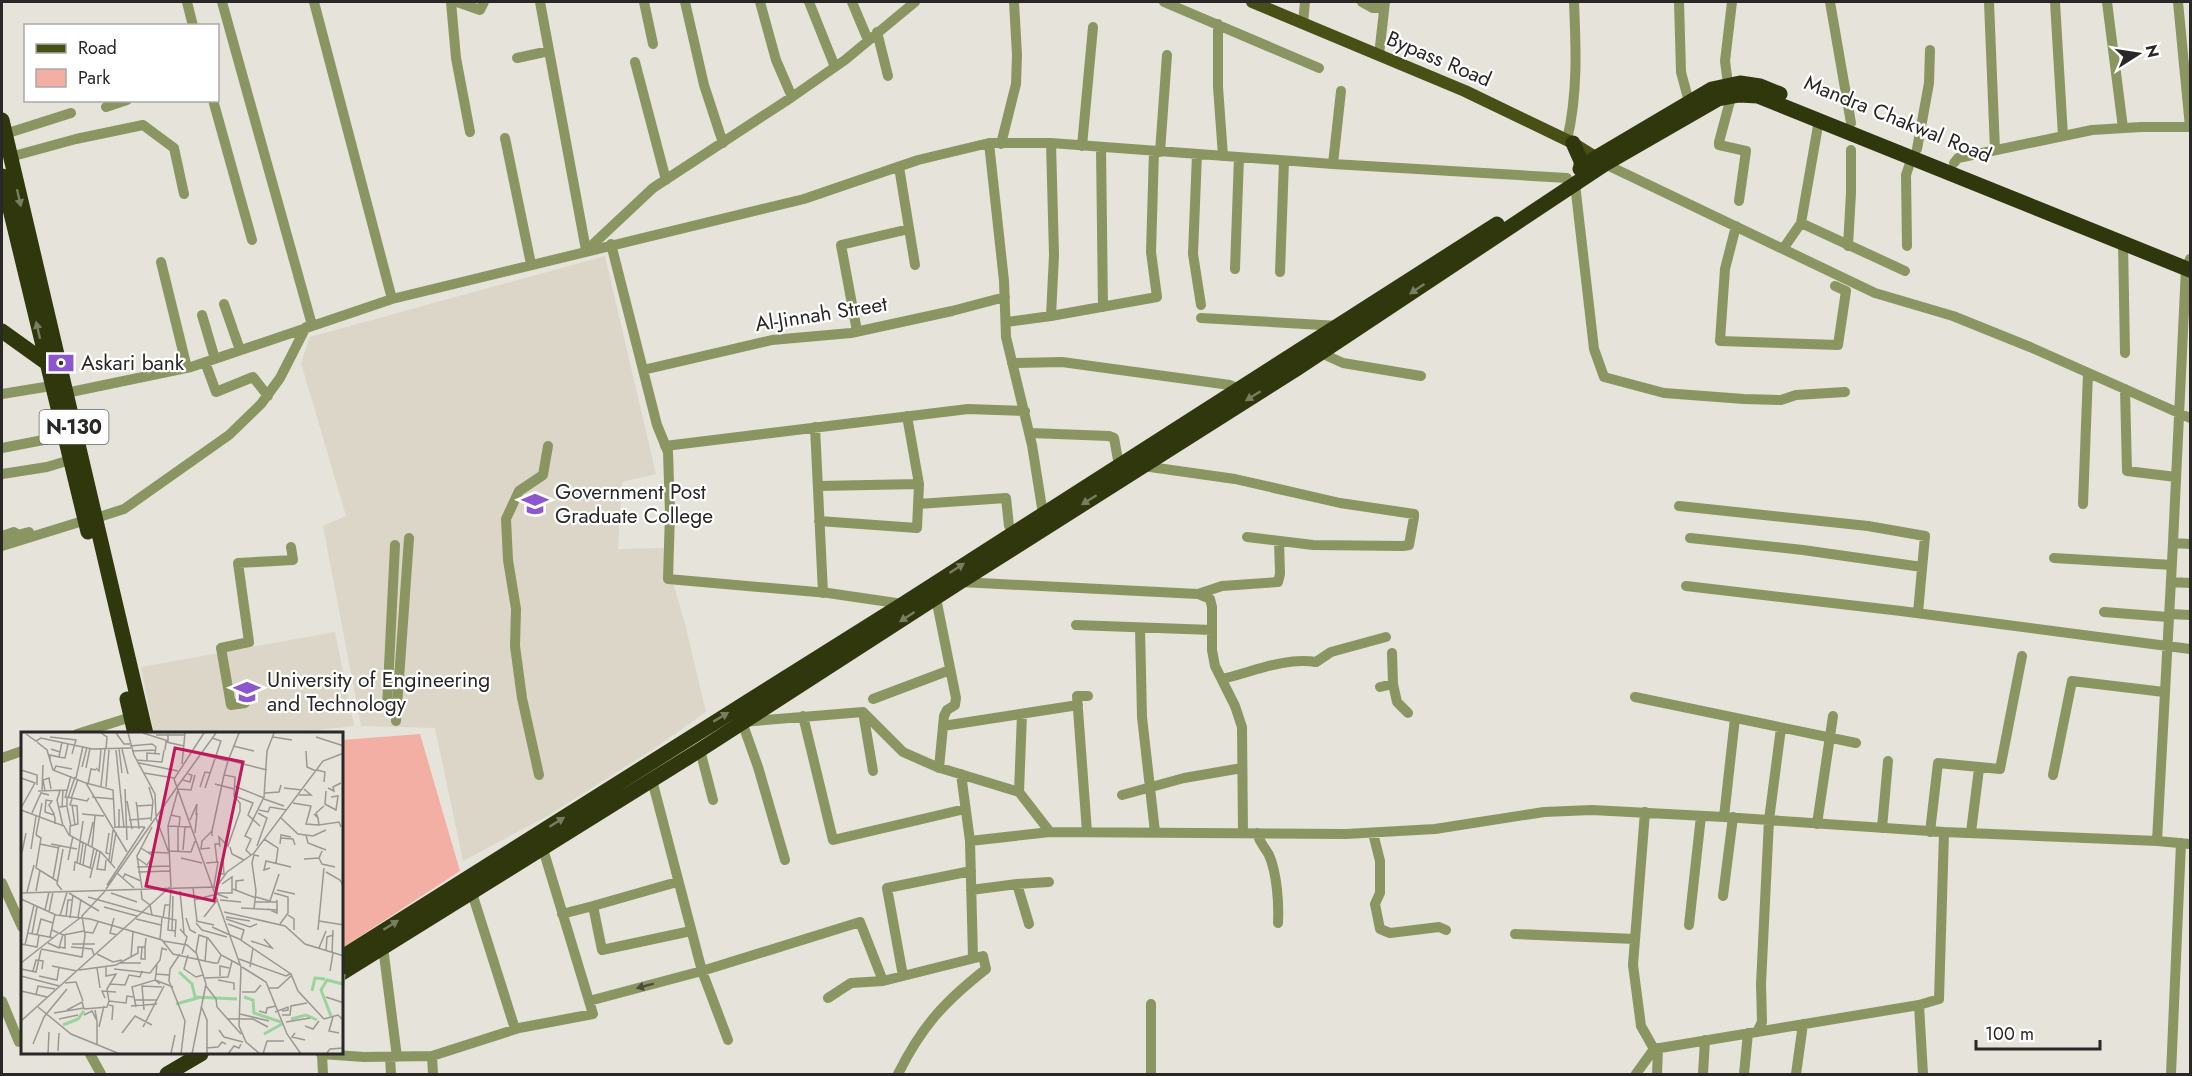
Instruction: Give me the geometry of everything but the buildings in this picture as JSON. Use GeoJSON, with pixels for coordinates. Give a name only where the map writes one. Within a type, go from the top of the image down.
{"type":"FeatureCollection","features":[{"type":"Feature","properties":{"kind":"highway","name":"Mandra Chakwal Road"},"geometry":{"type":"LineString","coordinates":[[1601,160],[1718,99],[1740,83],[1760,86],[1851,123],[1915,153],[2123,242],[2189,264]]}},
{"type":"Feature","properties":{"kind":"highway","name":"Mandra Chakwal Road"},"geometry":{"type":"LineString","coordinates":[[1601,160],[1712,89],[1731,90],[1758,96],[1915,153],[1954,163],[2189,264]]}},
{"type":"Feature","properties":{"kind":"highway","name":"N-130"},"geometry":{"type":"LineString","coordinates":[[3,127],[51,386],[70,460],[91,519]]}},
{"type":"Feature","properties":{"kind":"highway"},"geometry":{"type":"LineString","coordinates":[[1570,141],[1581,161],[1581,168]]}},
{"type":"Feature","properties":{"kind":"highway"},"geometry":{"type":"LineString","coordinates":[[344,956],[1571,181],[1581,168],[1601,160]]}},
{"type":"Feature","properties":{"kind":"highway"},"geometry":{"type":"LineString","coordinates":[[344,972],[700,750],[1321,353],[1601,160]]}},
{"type":"Feature","properties":{"kind":"highway","name":"N-130"},"geometry":{"type":"LineString","coordinates":[[2,177],[66,393],[91,519],[137,717],[145,732]]}},
{"type":"Feature","properties":{"kind":"highway"},"geometry":{"type":"LineString","coordinates":[[2,331],[60,372]]}},
{"type":"Feature","properties":{"kind":"highway","name":"N-130"},"geometry":{"type":"LineString","coordinates":[[135,732],[137,717]]}},
{"type":"Feature","properties":{"kind":"highway"},"geometry":{"type":"LineString","coordinates":[[177,1072],[198,1055]]}},
{"type":"Feature","properties":{"kind":"main road","name":"Bypass Road"},"geometry":{"type":"LineString","coordinates":[[1256,2],[1465,91],[1570,141],[1601,160]]}},
{"type":"Feature","properties":{"kind":"street"},"geometry":{"type":"LineString","coordinates":[[187,2],[192,24]]}},
{"type":"Feature","properties":{"kind":"street"},"geometry":{"type":"LineString","coordinates":[[2,546],[124,509],[229,435],[268,396],[309,326],[222,2]]}},
{"type":"Feature","properties":{"kind":"street"},"geometry":{"type":"LineString","coordinates":[[314,2],[392,299]]}},
{"type":"Feature","properties":{"kind":"street"},"geometry":{"type":"LineString","coordinates":[[451,2],[456,58],[470,132]]}},
{"type":"Feature","properties":{"kind":"street"},"geometry":{"type":"LineString","coordinates":[[457,2],[480,10],[484,2]]}},
{"type":"Feature","properties":{"kind":"street"},"geometry":{"type":"LineString","coordinates":[[540,2],[586,250]]}},
{"type":"Feature","properties":{"kind":"street"},"geometry":{"type":"LineString","coordinates":[[644,2],[653,44]]}},
{"type":"Feature","properties":{"kind":"street"},"geometry":{"type":"LineString","coordinates":[[684,2],[704,85],[723,143]]}},
{"type":"Feature","properties":{"kind":"street"},"geometry":{"type":"LineString","coordinates":[[760,2],[776,60],[792,97]]}},
{"type":"Feature","properties":{"kind":"street"},"geometry":{"type":"LineString","coordinates":[[809,2],[835,67]]}},
{"type":"Feature","properties":{"kind":"street"},"geometry":{"type":"LineString","coordinates":[[852,2],[868,40]]}},
{"type":"Feature","properties":{"kind":"street"},"geometry":{"type":"LineString","coordinates":[[586,250],[653,188],[835,67],[915,2]]}},
{"type":"Feature","properties":{"kind":"street"},"geometry":{"type":"LineString","coordinates":[[1001,144],[1016,84],[1014,2]]}},
{"type":"Feature","properties":{"kind":"street"},"geometry":{"type":"LineString","coordinates":[[1164,2],[1319,68]]}},
{"type":"Feature","properties":{"kind":"street"},"geometry":{"type":"LineString","coordinates":[[1303,23],[1305,2]]}},
{"type":"Feature","properties":{"kind":"street"},"geometry":{"type":"LineString","coordinates":[[1362,2],[1373,8],[1385,4],[1379,55]]}},
{"type":"Feature","properties":{"kind":"street"},"geometry":{"type":"LineString","coordinates":[[1570,141],[1577,67],[1574,2]]}},
{"type":"Feature","properties":{"kind":"street"},"geometry":{"type":"LineString","coordinates":[[1679,2],[1681,72],[1689,102]]}},
{"type":"Feature","properties":{"kind":"street"},"geometry":{"type":"LineString","coordinates":[[1732,2],[1725,61],[1731,90],[1719,145],[1746,151],[1739,201]]}},
{"type":"Feature","properties":{"kind":"street"},"geometry":{"type":"LineString","coordinates":[[1830,2],[1851,123]]}},
{"type":"Feature","properties":{"kind":"street"},"geometry":{"type":"LineString","coordinates":[[1989,2],[1995,150]]}},
{"type":"Feature","properties":{"kind":"street"},"geometry":{"type":"LineString","coordinates":[[2055,2],[2063,136]]}},
{"type":"Feature","properties":{"kind":"street"},"geometry":{"type":"LineString","coordinates":[[2107,2],[2123,128]]}},
{"type":"Feature","properties":{"kind":"street"},"geometry":{"type":"LineString","coordinates":[[1954,163],[1958,158],[2092,130],[2190,127],[2178,2]]}},
{"type":"Feature","properties":{"kind":"street"},"geometry":{"type":"LineString","coordinates":[[1218,24],[1218,87],[1223,156]]}},
{"type":"Feature","properties":{"kind":"street"},"geometry":{"type":"LineString","coordinates":[[1082,146],[1094,27]]}},
{"type":"Feature","properties":{"kind":"street"},"geometry":{"type":"LineString","coordinates":[[877,32],[888,76]]}},
{"type":"Feature","properties":{"kind":"street"},"geometry":{"type":"LineString","coordinates":[[1907,246],[1906,176],[1915,153],[1929,83],[1930,50]]}},
{"type":"Feature","properties":{"kind":"street"},"geometry":{"type":"LineString","coordinates":[[517,58],[549,51]]}},
{"type":"Feature","properties":{"kind":"street"},"geometry":{"type":"LineString","coordinates":[[1007,322],[1157,297],[1151,252],[1157,152],[1167,55]]}},
{"type":"Feature","properties":{"kind":"street"},"geometry":{"type":"LineString","coordinates":[[635,62],[666,180]]}},
{"type":"Feature","properties":{"kind":"street"},"geometry":{"type":"LineString","coordinates":[[1333,164],[1341,91]]}},
{"type":"Feature","properties":{"kind":"street"},"geometry":{"type":"LineString","coordinates":[[106,107],[121,102]]}},
{"type":"Feature","properties":{"kind":"street"},"geometry":{"type":"LineString","coordinates":[[214,102],[252,240]]}},
{"type":"Feature","properties":{"kind":"street"},"geometry":{"type":"LineString","coordinates":[[3,127],[71,112]]}},
{"type":"Feature","properties":{"kind":"street"},"geometry":{"type":"LineString","coordinates":[[1783,249],[1801,223],[1819,120]]}},
{"type":"Feature","properties":{"kind":"street"},"geometry":{"type":"LineString","coordinates":[[10,158],[76,139],[143,125],[174,148],[184,194]]}},
{"type":"Feature","properties":{"kind":"street"},"geometry":{"type":"LineString","coordinates":[[505,138],[531,264]]}},
{"type":"Feature","properties":{"kind":"street"},"geometry":{"type":"LineString","coordinates":[[989,143],[1005,297],[1006,337],[1030,433],[1043,514]]}},
{"type":"Feature","properties":{"kind":"street"},"geometry":{"type":"LineString","coordinates":[[66,393],[188,368],[392,299],[586,250],[804,199],[899,166],[989,143],[1051,143],[1571,181],[1594,349],[1604,377],[1665,393],[1744,399],[1780,400],[1796,395],[1845,392]]}},
{"type":"Feature","properties":{"kind":"street"},"geometry":{"type":"LineString","coordinates":[[1051,143],[1054,255],[1051,316]]}},
{"type":"Feature","properties":{"kind":"street"},"geometry":{"type":"LineString","coordinates":[[1101,148],[1103,307]]}},
{"type":"Feature","properties":{"kind":"street"},"geometry":{"type":"LineString","coordinates":[[1848,246],[1851,150]]}},
{"type":"Feature","properties":{"kind":"street"},"geometry":{"type":"LineString","coordinates":[[1197,154],[1193,254],[1201,305]]}},
{"type":"Feature","properties":{"kind":"street"},"geometry":{"type":"LineString","coordinates":[[1235,269],[1239,158]]}},
{"type":"Feature","properties":{"kind":"street"},"geometry":{"type":"LineString","coordinates":[[1601,160],[1875,293],[1953,316],[2190,418]]}},
{"type":"Feature","properties":{"kind":"street"},"geometry":{"type":"LineString","coordinates":[[1280,272],[1284,161]]}},
{"type":"Feature","properties":{"kind":"street"},"geometry":{"type":"LineString","coordinates":[[899,166],[915,266]]}},
{"type":"Feature","properties":{"kind":"street"},"geometry":{"type":"LineString","coordinates":[[1801,223],[1905,271]]}},
{"type":"Feature","properties":{"kind":"street"},"geometry":{"type":"LineString","coordinates":[[1736,226],[1725,269],[1720,341],[1838,345],[1846,291],[1835,286]]}},
{"type":"Feature","properties":{"kind":"street"},"geometry":{"type":"LineString","coordinates":[[857,331],[841,245],[909,229]]}},
{"type":"Feature","properties":{"kind":"street"},"geometry":{"type":"LineString","coordinates":[[2123,242],[2125,353]]}},
{"type":"Feature","properties":{"kind":"street"},"geometry":{"type":"LineString","coordinates":[[611,244],[657,425],[668,452],[670,513],[668,579],[823,592],[903,604]]}},
{"type":"Feature","properties":{"kind":"street"},"geometry":{"type":"LineString","coordinates":[[161,262],[188,368]]}},
{"type":"Feature","properties":{"kind":"street"},"geometry":{"type":"LineString","coordinates":[[2157,842],[2189,264]]}},
{"type":"Feature","properties":{"kind":"street","name":"Al-Jinnah Street"},"geometry":{"type":"LineString","coordinates":[[643,370],[772,340],[857,331],[1005,297]]}},
{"type":"Feature","properties":{"kind":"street"},"geometry":{"type":"LineString","coordinates":[[224,304],[240,350]]}},
{"type":"Feature","properties":{"kind":"street"},"geometry":{"type":"LineString","coordinates":[[202,315],[216,392],[253,377],[268,396]]}},
{"type":"Feature","properties":{"kind":"street"},"geometry":{"type":"LineString","coordinates":[[1201,318],[1339,326]]}},
{"type":"Feature","properties":{"kind":"street"},"geometry":{"type":"LineString","coordinates":[[1321,353],[1343,363],[1421,376]]}},
{"type":"Feature","properties":{"kind":"street"},"geometry":{"type":"LineString","coordinates":[[1012,363],[1062,362],[1230,385],[1239,389]]}},
{"type":"Feature","properties":{"kind":"street"},"geometry":{"type":"LineString","coordinates":[[2083,504],[2088,373]]}},
{"type":"Feature","properties":{"kind":"street"},"geometry":{"type":"LineString","coordinates":[[2,394],[51,386]]}},
{"type":"Feature","properties":{"kind":"street"},"geometry":{"type":"LineString","coordinates":[[2125,389],[2127,471],[2176,477]]}},
{"type":"Feature","properties":{"kind":"street"},"geometry":{"type":"LineString","coordinates":[[665,446],[968,409],[1025,411]]}},
{"type":"Feature","properties":{"kind":"street"},"geometry":{"type":"LineString","coordinates":[[819,521],[917,528],[919,484],[907,417]]}},
{"type":"Feature","properties":{"kind":"street"},"geometry":{"type":"LineString","coordinates":[[815,427],[823,592]]}},
{"type":"Feature","properties":{"kind":"street"},"geometry":{"type":"LineString","coordinates":[[1030,433],[1109,436],[1114,438],[1119,465]]}},
{"type":"Feature","properties":{"kind":"street"},"geometry":{"type":"LineString","coordinates":[[2,448],[64,436]]}},
{"type":"Feature","properties":{"kind":"street"},"geometry":{"type":"LineString","coordinates":[[539,775],[531,744],[515,646],[516,609],[508,560],[506,519],[519,491],[543,475],[548,446]]}},
{"type":"Feature","properties":{"kind":"street"},"geometry":{"type":"LineString","coordinates":[[2,474],[47,467],[70,460]]}},
{"type":"Feature","properties":{"kind":"street"},"geometry":{"type":"LineString","coordinates":[[1142,466],[1235,479],[1340,502],[1414,514],[1409,545],[1402,546],[1313,545],[1247,537]]}},
{"type":"Feature","properties":{"kind":"street"},"geometry":{"type":"LineString","coordinates":[[818,486],[919,484]]}},
{"type":"Feature","properties":{"kind":"street"},"geometry":{"type":"LineString","coordinates":[[918,504],[1006,498],[1009,526]]}},
{"type":"Feature","properties":{"kind":"street"},"geometry":{"type":"LineString","coordinates":[[1679,506],[1868,526],[1925,536],[1918,613]]}},
{"type":"Feature","properties":{"kind":"street"},"geometry":{"type":"LineString","coordinates":[[2,536],[35,530],[36,535]]}},
{"type":"Feature","properties":{"kind":"street"},"geometry":{"type":"LineString","coordinates":[[396,721],[410,538]]}},
{"type":"Feature","properties":{"kind":"street"},"geometry":{"type":"LineString","coordinates":[[1690,538],[1803,550],[1922,567]]}},
{"type":"Feature","properties":{"kind":"street"},"geometry":{"type":"LineString","coordinates":[[1198,594],[1222,586],[1278,582],[1280,574],[1279,541]]}},
{"type":"Feature","properties":{"kind":"street"},"geometry":{"type":"LineString","coordinates":[[2173,543],[2190,544]]}},
{"type":"Feature","properties":{"kind":"street"},"geometry":{"type":"LineString","coordinates":[[387,707],[395,545]]}},
{"type":"Feature","properties":{"kind":"street"},"geometry":{"type":"LineString","coordinates":[[245,704],[231,705],[221,648],[249,642],[238,563],[293,560],[291,547]]}},
{"type":"Feature","properties":{"kind":"street"},"geometry":{"type":"LineString","coordinates":[[2054,558],[2172,565]]}},
{"type":"Feature","properties":{"kind":"street"},"geometry":{"type":"LineString","coordinates":[[960,582],[1198,594],[1210,599],[1215,666],[1236,706],[1242,727],[1243,833]]}},
{"type":"Feature","properties":{"kind":"street"},"geometry":{"type":"LineString","coordinates":[[2171,582],[2190,583]]}},
{"type":"Feature","properties":{"kind":"street"},"geometry":{"type":"LineString","coordinates":[[1686,586],[1918,613],[2190,650]]}},
{"type":"Feature","properties":{"kind":"street"},"geometry":{"type":"LineString","coordinates":[[936,598],[956,699],[955,705],[947,710],[943,726],[939,768]]}},
{"type":"Feature","properties":{"kind":"street"},"geometry":{"type":"LineString","coordinates":[[2104,612],[2190,615]]}},
{"type":"Feature","properties":{"kind":"street"},"geometry":{"type":"LineString","coordinates":[[1076,625],[1212,630]]}},
{"type":"Feature","properties":{"kind":"street"},"geometry":{"type":"LineString","coordinates":[[1140,628],[1142,717],[1155,832]]}},
{"type":"Feature","properties":{"kind":"street"},"geometry":{"type":"LineString","coordinates":[[1222,679],[1279,663],[1303,660],[1316,662],[1331,652],[1386,637]]}},
{"type":"Feature","properties":{"kind":"street"},"geometry":{"type":"LineString","coordinates":[[1392,653],[1393,684],[1397,702],[1408,713]]}},
{"type":"Feature","properties":{"kind":"street"},"geometry":{"type":"LineString","coordinates":[[1930,832],[1938,763],[2000,770],[2022,656]]}},
{"type":"Feature","properties":{"kind":"street"},"geometry":{"type":"LineString","coordinates":[[873,699],[950,670]]}},
{"type":"Feature","properties":{"kind":"street"},"geometry":{"type":"LineString","coordinates":[[2053,775],[2072,681],[2164,692]]}},
{"type":"Feature","properties":{"kind":"street"},"geometry":{"type":"LineString","coordinates":[[1380,687],[1393,684]]}},
{"type":"Feature","properties":{"kind":"street"},"geometry":{"type":"LineString","coordinates":[[1088,832],[1077,696],[1089,696]]}},
{"type":"Feature","properties":{"kind":"street"},"geometry":{"type":"LineString","coordinates":[[1635,697],[1856,743]]}},
{"type":"Feature","properties":{"kind":"street"},"geometry":{"type":"LineString","coordinates":[[943,726],[1078,705]]}},
{"type":"Feature","properties":{"kind":"street"},"geometry":{"type":"LineString","coordinates":[[785,860],[758,767],[742,722],[863,711]]}},
{"type":"Feature","properties":{"kind":"street"},"geometry":{"type":"LineString","coordinates":[[863,711],[903,752],[939,768],[1019,792],[1050,832]]}},
{"type":"Feature","properties":{"kind":"street"},"geometry":{"type":"LineString","coordinates":[[863,711],[873,771]]}},
{"type":"Feature","properties":{"kind":"street"},"geometry":{"type":"LineString","coordinates":[[1019,792],[1022,714]]}},
{"type":"Feature","properties":{"kind":"street"},"geometry":{"type":"LineString","coordinates":[[803,716],[833,840],[965,809]]}},
{"type":"Feature","properties":{"kind":"street"},"geometry":{"type":"LineString","coordinates":[[1817,824],[1833,716]]}},
{"type":"Feature","properties":{"kind":"street"},"geometry":{"type":"LineString","coordinates":[[84,732],[137,717]]}},
{"type":"Feature","properties":{"kind":"street"},"geometry":{"type":"LineString","coordinates":[[1724,896],[1735,718]]}},
{"type":"Feature","properties":{"kind":"street"},"geometry":{"type":"LineString","coordinates":[[1744,1074],[1752,1033],[1762,1022],[1761,984],[1769,820],[1781,728]]}},
{"type":"Feature","properties":{"kind":"street"},"geometry":{"type":"LineString","coordinates":[[700,750],[713,800]]}},
{"type":"Feature","properties":{"kind":"street"},"geometry":{"type":"LineString","coordinates":[[2,758],[21,751]]}},
{"type":"Feature","properties":{"kind":"street"},"geometry":{"type":"LineString","coordinates":[[1882,828],[1888,761]]}},
{"type":"Feature","properties":{"kind":"street"},"geometry":{"type":"LineString","coordinates":[[1122,795],[1184,778],[1242,768]]}},
{"type":"Feature","properties":{"kind":"street"},"geometry":{"type":"LineString","coordinates":[[1971,832],[1980,769]]}},
{"type":"Feature","properties":{"kind":"street"},"geometry":{"type":"LineString","coordinates":[[961,774],[970,841],[974,958]]}},
{"type":"Feature","properties":{"kind":"street"},"geometry":{"type":"LineString","coordinates":[[652,780],[702,971],[728,1040]]}},
{"type":"Feature","properties":{"kind":"street"},"geometry":{"type":"LineString","coordinates":[[970,841],[1050,832],[1373,833],[1435,829],[1544,812],[1592,810],[1729,817],[1930,832],[1971,832],[2186,844],[2171,1074]]}},
{"type":"Feature","properties":{"kind":"street"},"geometry":{"type":"LineString","coordinates":[[1645,812],[1632,965],[1641,1026],[1656,1048],[1657,1074]]}},
{"type":"Feature","properties":{"kind":"street"},"geometry":{"type":"LineString","coordinates":[[1689,926],[1701,816]]}},
{"type":"Feature","properties":{"kind":"street"},"geometry":{"type":"LineString","coordinates":[[1636,1074],[1656,1048],[1919,1005],[1939,999],[1944,832]]}},
{"type":"Feature","properties":{"kind":"street"},"geometry":{"type":"LineString","coordinates":[[1257,833],[1260,843],[1269,855],[1280,900],[1278,923]]}},
{"type":"Feature","properties":{"kind":"street"},"geometry":{"type":"LineString","coordinates":[[1373,833],[1380,861],[1380,893],[1375,904],[1380,928],[1390,933],[1439,927],[1446,930]]}},
{"type":"Feature","properties":{"kind":"street"},"geometry":{"type":"LineString","coordinates":[[344,1055],[432,1056],[515,1029],[593,1014],[543,849]]}},
{"type":"Feature","properties":{"kind":"street"},"geometry":{"type":"LineString","coordinates":[[903,976],[888,888],[970,871]]}},
{"type":"Feature","properties":{"kind":"street"},"geometry":{"type":"LineString","coordinates":[[562,914],[677,882]]}},
{"type":"Feature","properties":{"kind":"street"},"geometry":{"type":"LineString","coordinates":[[971,890],[1049,882]]}},
{"type":"Feature","properties":{"kind":"street"},"geometry":{"type":"LineString","coordinates":[[2,883],[21,925]]}},
{"type":"Feature","properties":{"kind":"street"},"geometry":{"type":"LineString","coordinates":[[1017,884],[1029,924]]}},
{"type":"Feature","properties":{"kind":"street"},"geometry":{"type":"LineString","coordinates":[[472,893],[515,1029]]}},
{"type":"Feature","properties":{"kind":"street"},"geometry":{"type":"LineString","coordinates":[[592,906],[602,950],[691,931]]}},
{"type":"Feature","properties":{"kind":"street"},"geometry":{"type":"LineString","coordinates":[[589,1001],[702,971],[860,922],[883,981]]}},
{"type":"Feature","properties":{"kind":"street"},"geometry":{"type":"LineString","coordinates":[[1515,934],[1635,939]]}},
{"type":"Feature","properties":{"kind":"street"},"geometry":{"type":"LineString","coordinates":[[383,947],[394,1057],[391,1074]]}},
{"type":"Feature","properties":{"kind":"street"},"geometry":{"type":"LineString","coordinates":[[828,998],[851,983],[883,981],[983,956],[986,969],[964,986],[931,1019],[914,1043],[898,1074]]}},
{"type":"Feature","properties":{"kind":"street"},"geometry":{"type":"LineString","coordinates":[[2,1000],[19,1042]]}},
{"type":"Feature","properties":{"kind":"street"},"geometry":{"type":"LineString","coordinates":[[1151,1004],[1151,1074]]}},
{"type":"Feature","properties":{"kind":"street"},"geometry":{"type":"LineString","coordinates":[[1919,1005],[1923,1074]]}},
{"type":"Feature","properties":{"kind":"street"},"geometry":{"type":"LineString","coordinates":[[1796,1074],[1803,1024]]}},
{"type":"Feature","properties":{"kind":"street"},"geometry":{"type":"LineString","coordinates":[[1703,1074],[1706,1040]]}},
{"type":"Feature","properties":{"kind":"street"},"geometry":{"type":"LineString","coordinates":[[91,1055],[101,1074]]}},
{"type":"Feature","properties":{"kind":"street"},"geometry":{"type":"LineString","coordinates":[[322,1055],[323,1074]]}},
{"type":"Feature","properties":{"kind":"street"},"geometry":{"type":"LineString","coordinates":[[432,1056],[433,1074]]}},
{"type":"Feature","properties":{"kind":"shaded area"},"geometry":{"type":"Polygon","coordinates":[[[605,256],[656,474],[622,482],[618,549],[663,548],[685,624],[706,712],[652,750],[544,818],[463,861],[435,728],[361,726],[323,526],[346,516],[301,363],[310,337],[605,256]]]}},
{"type":"Feature","properties":{"kind":"shaded area"},"geometry":{"type":"Polygon","coordinates":[[[335,632],[354,726],[300,732],[154,732],[141,667],[335,632]]]}},
{"type":"Feature","properties":{"kind":"green space"},"geometry":{"type":"Polygon","coordinates":[[[420,734],[460,871],[344,947],[344,740],[420,734]]]}},
{"type":"Feature","properties":{"kind":"place","name":"Askari bank"},"geometry":{"type":"Point","coordinates":[61,363]}},
{"type":"Feature","properties":{"kind":"place","name":"Government Post Graduate College"},"geometry":{"type":"Point","coordinates":[535,504]}},
{"type":"Feature","properties":{"kind":"place","name":"University of Engineering and Technology"},"geometry":{"type":"Point","coordinates":[247,692]}}]}
